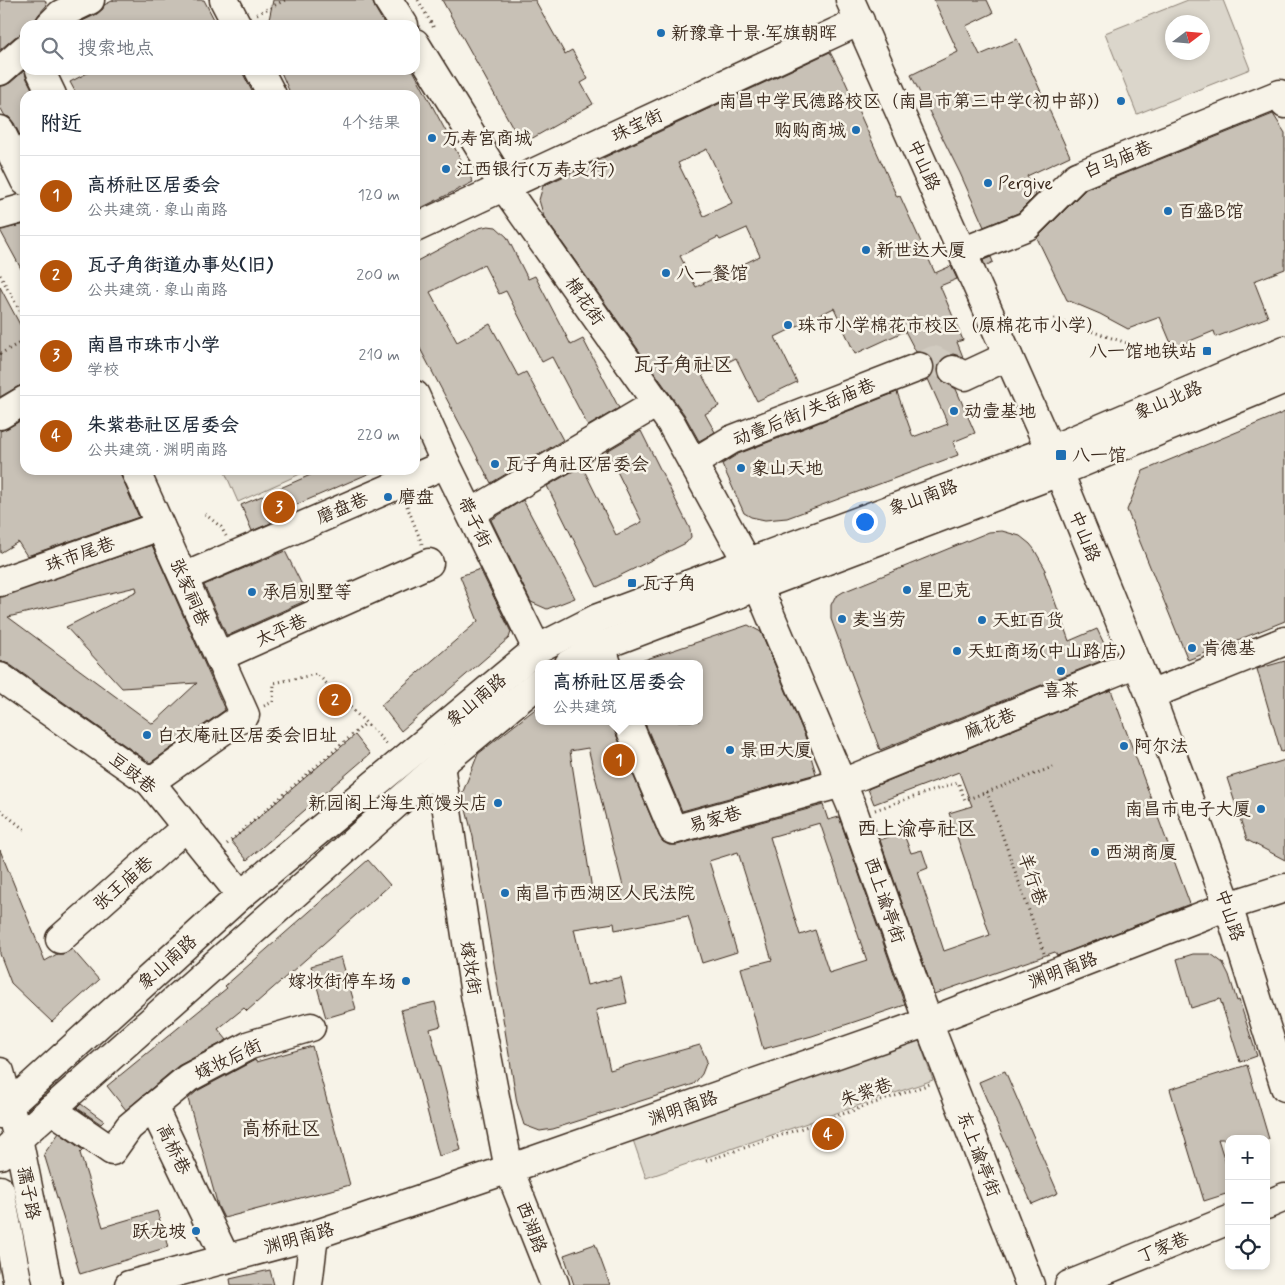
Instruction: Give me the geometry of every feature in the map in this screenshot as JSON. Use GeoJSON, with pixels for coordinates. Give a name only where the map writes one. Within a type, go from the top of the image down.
{"type":"FeatureCollection","features":[{"type":"Feature","properties":{"kind":"main road"},"geometry":{"type":"LineString","coordinates":[[55,13],[90,0]]}},
{"type":"Feature","properties":{"kind":"main road"},"geometry":{"type":"LineString","coordinates":[[224,0],[234,20]]}},
{"type":"Feature","properties":{"kind":"main road"},"geometry":{"type":"LineString","coordinates":[[388,0],[401,20]]}},
{"type":"Feature","properties":{"kind":"main road","name":"珠宝街"},"geometry":{"type":"LineString","coordinates":[[420,226],[504,187],[855,11]]}},
{"type":"Feature","properties":{"kind":"main road","name":"中山路"},"geometry":{"type":"LineString","coordinates":[[855,11],[1055,461],[1150,695],[1228,906],[1285,1087]]}},
{"type":"Feature","properties":{"kind":"main road","name":"棉花街"},"geometry":{"type":"LineString","coordinates":[[426,38],[504,187],[671,423],[753,574]]}},
{"type":"Feature","properties":{"kind":"main road"},"geometry":{"type":"LineString","coordinates":[[0,71],[20,53]]}},
{"type":"Feature","properties":{"kind":"main road"},"geometry":{"type":"LineString","coordinates":[[42,75],[50,90]]}},
{"type":"Feature","properties":{"kind":"main road"},"geometry":{"type":"LineString","coordinates":[[262,75],[269,90]]}},
{"type":"Feature","properties":{"kind":"main road","name":"白马庙巷"},"geometry":{"type":"LineString","coordinates":[[962,252],[1027,226],[1077,176],[1280,94],[1285,104]]}},
{"type":"Feature","properties":{"kind":"main road"},"geometry":{"type":"LineString","coordinates":[[0,130],[20,171]]}},
{"type":"Feature","properties":{"kind":"main road"},"geometry":{"type":"LineString","coordinates":[[0,215],[20,209]]}},
{"type":"Feature","properties":{"kind":"main road","name":"象山北路"},"geometry":{"type":"LineString","coordinates":[[1055,461],[1285,350]]}},
{"type":"Feature","properties":{"kind":"main road"},"geometry":{"type":"LineString","coordinates":[[953,370],[965,376],[1008,356]]}},
{"type":"Feature","properties":{"kind":"main road","name":"动壹后街/关岳庙巷"},"geometry":{"type":"LineString","coordinates":[[693,463],[731,440],[919,367]]}},
{"type":"Feature","properties":{"kind":"main road","name":"象山北路"},"geometry":{"type":"LineString","coordinates":[[1055,461],[1285,378]]}},
{"type":"Feature","properties":{"kind":"main road"},"geometry":{"type":"LineString","coordinates":[[0,415],[20,403]]}},
{"type":"Feature","properties":{"kind":"main road"},"geometry":{"type":"LineString","coordinates":[[472,513],[657,403]]}},
{"type":"Feature","properties":{"kind":"main road","name":"带子街"},"geometry":{"type":"LineString","coordinates":[[420,406],[446,464],[472,513],[537,649]]}},
{"type":"Feature","properties":{"kind":"main road","name":"象山南路"},"geometry":{"type":"LineString","coordinates":[[5,1109],[241,895],[537,649],[598,618],[753,574],[1055,461]]}},
{"type":"Feature","properties":{"kind":"main road","name":"磨盘巷"},"geometry":{"type":"LineString","coordinates":[[420,475],[446,464]]}},
{"type":"Feature","properties":{"kind":"main road","name":"张家祠巷"},"geometry":{"type":"LineString","coordinates":[[137,475],[245,715]]}},
{"type":"Feature","properties":{"kind":"main road","name":"磨盘巷"},"geometry":{"type":"LineString","coordinates":[[184,576],[420,475]]}},
{"type":"Feature","properties":{"kind":"main road","name":"珠市尾巷"},"geometry":{"type":"LineString","coordinates":[[0,582],[160,526]]}},
{"type":"Feature","properties":{"kind":"main road","name":"太平巷"},"geometry":{"type":"LineString","coordinates":[[219,657],[429,563]]}},
{"type":"Feature","properties":{"kind":"main road","name":"象山南路"},"geometry":{"type":"LineString","coordinates":[[585,660],[604,655],[753,574]]}},
{"type":"Feature","properties":{"kind":"main road","name":"西上谕亭街"},"geometry":{"type":"LineString","coordinates":[[753,574],[856,816],[928,1022]]}},
{"type":"Feature","properties":{"kind":"main road"},"geometry":{"type":"LineString","coordinates":[[1150,695],[1285,641]]}},
{"type":"Feature","properties":{"kind":"main road","name":"麻花巷"},"geometry":{"type":"LineString","coordinates":[[842,783],[1137,663]]}},
{"type":"Feature","properties":{"kind":"main road","name":"豆豉巷"},"geometry":{"type":"LineString","coordinates":[[4,686],[150,782],[241,895]]}},
{"type":"Feature","properties":{"kind":"main road","name":"象山南路"},"geometry":{"type":"LineString","coordinates":[[9,1146],[440,765],[535,686]]}},
{"type":"Feature","properties":{"kind":"main road"},"geometry":{"type":"LineString","coordinates":[[150,782],[245,715]]}},
{"type":"Feature","properties":{"kind":"main road","name":"易家巷"},"geometry":{"type":"LineString","coordinates":[[629,725],[673,830],[842,783]]}},
{"type":"Feature","properties":{"kind":"main road","name":"嫁妆街"},"geometry":{"type":"LineString","coordinates":[[440,765],[475,994],[510,1169]]}},
{"type":"Feature","properties":{"kind":"main road","name":"张王庙巷"},"geometry":{"type":"LineString","coordinates":[[60,939],[186,828]]}},
{"type":"Feature","properties":{"kind":"main road","name":"渊明南路"},"geometry":{"type":"LineString","coordinates":[[128,1285],[314,1235],[510,1169],[928,1022],[1228,906],[1285,888]]}},
{"type":"Feature","properties":{"kind":"main road","name":"东上谕亭街"},"geometry":{"type":"LineString","coordinates":[[928,1022],[1030,1285]]}},
{"type":"Feature","properties":{"kind":"main road","name":"嫁妆后街"},"geometry":{"type":"LineString","coordinates":[[153,1107],[188,1078],[250,1045],[311,1027]]}},
{"type":"Feature","properties":{"kind":"main road","name":"孺子路"},"geometry":{"type":"LineString","coordinates":[[0,1072],[9,1146],[48,1285]]}},
{"type":"Feature","properties":{"kind":"main road","name":"高桥巷"},"geometry":{"type":"LineString","coordinates":[[51,1109],[112,1151],[129,1127],[153,1107],[226,1259]]}},
{"type":"Feature","properties":{"kind":"main road","name":"西湖路"},"geometry":{"type":"LineString","coordinates":[[510,1169],[555,1285]]}},
{"type":"Feature","properties":{"kind":"main road","name":"孺子路"},"geometry":{"type":"LineString","coordinates":[[0,1190],[18,1285]]}},
{"type":"Feature","properties":{"kind":"main road"},"geometry":{"type":"LineString","coordinates":[[1270,1203],[1285,1197]]}},
{"type":"Feature","properties":{"kind":"main road","name":"丁家巷"},"geometry":{"type":"LineString","coordinates":[[1069,1285],[1225,1222]]}},
{"type":"Feature","properties":{"kind":"main road"},"geometry":{"type":"LineString","coordinates":[[308,1285],[314,1235]]}},
{"type":"Feature","properties":{"kind":"path"},"geometry":{"type":"LineString","coordinates":[[246,20],[285,0]]}},
{"type":"Feature","properties":{"kind":"path"},"geometry":{"type":"LineString","coordinates":[[418,0],[426,38]]}},
{"type":"Feature","properties":{"kind":"path"},"geometry":{"type":"LineString","coordinates":[[0,275],[20,311]]}},
{"type":"Feature","properties":{"kind":"path"},"geometry":{"type":"LineString","coordinates":[[1054,319],[1133,345]]}},
{"type":"Feature","properties":{"kind":"path"},"geometry":{"type":"LineString","coordinates":[[0,354],[20,343]]}},
{"type":"Feature","properties":{"kind":"path"},"geometry":{"type":"LineString","coordinates":[[398,484],[429,563]]}},
{"type":"Feature","properties":{"kind":"path"},"geometry":{"type":"LineString","coordinates":[[205,514],[221,527],[235,554]]}},
{"type":"Feature","properties":{"kind":"path"},"geometry":{"type":"LineString","coordinates":[[245,715],[273,702],[274,683],[317,674],[403,760]]}},
{"type":"Feature","properties":{"kind":"path"},"geometry":{"type":"LineString","coordinates":[[211,858],[366,723]]}},
{"type":"Feature","properties":{"kind":"path"},"geometry":{"type":"LineString","coordinates":[[856,816],[958,782],[965,800],[1053,767]]}},
{"type":"Feature","properties":{"kind":"path","name":"羊行巷"},"geometry":{"type":"LineString","coordinates":[[988,792],[1052,974]]}},
{"type":"Feature","properties":{"kind":"path"},"geometry":{"type":"LineString","coordinates":[[0,810],[25,830]]}},
{"type":"Feature","properties":{"kind":"path","name":"朱紫巷"},"geometry":{"type":"LineString","coordinates":[[706,1161],[949,1077]]}},
{"type":"Feature","properties":{"kind":"shaded area"},"geometry":{"type":"Polygon","coordinates":[[[1188,0],[1223,0],[1250,69],[1137,114],[1105,33],[1188,0]]]}},
{"type":"Feature","properties":{"kind":"shaded area"},"geometry":{"type":"Polygon","coordinates":[[[226,475],[298,475],[238,502],[226,475]]]}},
{"type":"Feature","properties":{"kind":"shaded area"},"geometry":{"type":"Polygon","coordinates":[[[917,1035],[933,1080],[646,1178],[631,1134],[917,1035]]]}},
{"type":"Feature","properties":{"kind":"building"},"geometry":{"type":"Polygon","coordinates":[[[0,0],[45,0],[47,5],[35,20],[20,20],[20,36],[15,37],[0,50],[0,0]]]}},
{"type":"Feature","properties":{"kind":"building"},"geometry":{"type":"Polygon","coordinates":[[[114,0],[204,0],[214,20],[84,20],[97,14],[103,9],[104,5],[114,0]]]}},
{"type":"Feature","properties":{"kind":"building"},"geometry":{"type":"Polygon","coordinates":[[[273,0],[372,0],[382,20],[269,20],[273,0]]]}},
{"type":"Feature","properties":{"kind":"building"},"geometry":{"type":"Polygon","coordinates":[[[442,0],[535,0],[565,54],[572,50],[588,79],[581,83],[593,104],[522,144],[442,0]]]}},
{"type":"Feature","properties":{"kind":"building"},"geometry":{"type":"Polygon","coordinates":[[[934,0],[987,0],[993,13],[966,26],[980,55],[1017,39],[1070,156],[1027,176],[1036,195],[1018,213],[984,227],[960,173],[911,75],[958,52],[934,0]]]}},
{"type":"Feature","properties":{"kind":"building"},"geometry":{"type":"Polygon","coordinates":[[[830,52],[897,197],[900,196],[935,273],[951,266],[957,279],[940,286],[963,340],[957,342],[963,357],[953,354],[945,357],[939,363],[938,371],[940,379],[956,389],[975,433],[953,442],[958,455],[787,518],[765,520],[751,517],[744,513],[722,464],[738,454],[897,392],[913,437],[948,424],[928,379],[934,370],[933,361],[928,355],[916,352],[905,331],[855,354],[834,308],[775,337],[797,382],[757,401],[736,358],[702,375],[719,406],[705,414],[715,432],[699,441],[684,414],[544,217],[539,200],[543,186],[830,52]],[[707,149],[678,163],[704,216],[732,203],[707,149]],[[747,228],[720,240],[718,237],[680,256],[696,287],[760,256],[747,228]]]}},
{"type":"Feature","properties":{"kind":"building"},"geometry":{"type":"Polygon","coordinates":[[[20,74],[26,75],[32,90],[20,90],[20,136],[14,123],[9,117],[5,116],[0,107],[0,86],[10,83],[20,74]]]}},
{"type":"Feature","properties":{"kind":"building"},"geometry":{"type":"Polygon","coordinates":[[[83,75],[244,75],[251,90],[74,90],[70,82],[83,75]]]}},
{"type":"Feature","properties":{"kind":"building","name":"万寿宫商城"},"geometry":{"type":"Polygon","coordinates":[[[282,75],[416,75],[473,182],[420,208],[420,90],[289,90],[282,75]]]}},
{"type":"Feature","properties":{"kind":"building","name":"百盛B馆"},"geometry":{"type":"Polygon","coordinates":[[[1273,114],[1285,133],[1285,269],[1254,281],[1268,317],[1216,337],[1214,331],[1173,348],[1160,317],[1128,329],[1100,314],[1067,300],[1037,238],[1086,189],[1273,114]]]}},
{"type":"Feature","properties":{"kind":"building"},"geometry":{"type":"Polygon","coordinates":[[[20,225],[20,267],[0,230],[20,225]]]}},
{"type":"Feature","properties":{"kind":"building"},"geometry":{"type":"Polygon","coordinates":[[[496,227],[507,237],[528,279],[535,276],[571,345],[583,339],[619,408],[588,426],[552,357],[542,362],[506,291],[499,294],[484,265],[430,292],[457,342],[490,324],[518,376],[526,372],[563,440],[491,483],[420,348],[420,259],[479,228],[496,227]]]}},
{"type":"Feature","properties":{"kind":"building"},"geometry":{"type":"Polygon","coordinates":[[[991,257],[993,262],[985,266],[983,260],[991,257]]]}},
{"type":"Feature","properties":{"kind":"building"},"geometry":{"type":"Polygon","coordinates":[[[0,287],[20,325],[20,386],[0,397],[0,287]]]}},
{"type":"Feature","properties":{"kind":"building"},"geometry":{"type":"Polygon","coordinates":[[[1285,412],[1285,621],[1188,660],[1127,510],[1143,471],[1285,412]]]}},
{"type":"Feature","properties":{"kind":"building"},"geometry":{"type":"Polygon","coordinates":[[[20,421],[20,475],[121,475],[139,517],[27,556],[18,542],[0,553],[0,431],[20,421]]]}},
{"type":"Feature","properties":{"kind":"building"},"geometry":{"type":"Polygon","coordinates":[[[641,431],[690,529],[691,537],[686,543],[597,587],[547,486],[582,466],[616,535],[642,522],[607,451],[641,431]]]}},
{"type":"Feature","properties":{"kind":"building"},"geometry":{"type":"Polygon","coordinates":[[[310,475],[365,475],[268,517],[271,523],[252,531],[241,505],[310,475]]]}},
{"type":"Feature","properties":{"kind":"building"},"geometry":{"type":"Polygon","coordinates":[[[523,500],[575,598],[547,609],[531,602],[491,520],[523,500]]]}},
{"type":"Feature","properties":{"kind":"building","name":"天虹商场(中山路店)"},"geometry":{"type":"Polygon","coordinates":[[[1002,531],[1020,536],[1034,549],[1046,570],[1044,571],[1069,641],[1097,629],[1108,652],[1114,650],[1116,655],[880,750],[831,619],[831,605],[835,597],[989,532],[1002,531]]]}},
{"type":"Feature","properties":{"kind":"building"},"geometry":{"type":"Polygon","coordinates":[[[152,545],[225,710],[150,763],[9,664],[0,661],[0,597],[152,545]],[[136,587],[8,617],[153,724],[197,683],[122,688],[66,627],[137,591],[136,587]]]}},
{"type":"Feature","properties":{"kind":"building","name":"承启别墅等"},"geometry":{"type":"Polygon","coordinates":[[[285,551],[309,599],[227,636],[204,585],[285,551]]]}},
{"type":"Feature","properties":{"kind":"building"},"geometry":{"type":"Polygon","coordinates":[[[480,569],[511,632],[509,638],[401,731],[381,705],[478,621],[460,576],[480,569]]]}},
{"type":"Feature","properties":{"kind":"building","name":"景田大厦"},"geometry":{"type":"Polygon","coordinates":[[[748,625],[761,632],[805,736],[816,774],[682,811],[646,725],[703,725],[703,660],[644,660],[748,625]]]}},
{"type":"Feature","properties":{"kind":"building"},"geometry":{"type":"Polygon","coordinates":[[[1285,661],[1285,751],[1281,752],[1257,669],[1285,661]]]}},
{"type":"Feature","properties":{"kind":"building"},"geometry":{"type":"Polygon","coordinates":[[[1111,690],[1190,904],[1057,956],[1055,952],[934,994],[880,840],[903,832],[911,853],[922,850],[928,868],[918,872],[944,951],[990,935],[949,813],[972,806],[959,772],[874,804],[868,789],[1111,690]]]}},
{"type":"Feature","properties":{"kind":"building"},"geometry":{"type":"Polygon","coordinates":[[[535,709],[535,725],[613,725],[659,836],[663,842],[669,845],[677,845],[823,805],[828,820],[839,817],[905,1005],[812,1036],[763,1049],[741,968],[772,960],[738,852],[709,861],[737,952],[702,963],[688,916],[615,930],[614,923],[574,929],[587,985],[621,977],[627,1003],[596,1010],[610,1070],[700,1045],[707,1061],[702,1074],[694,1084],[553,1129],[540,1131],[524,1125],[517,1103],[473,837],[462,794],[478,754],[535,709]],[[588,748],[570,751],[593,896],[624,890],[588,748]],[[820,823],[770,837],[800,935],[815,930],[829,973],[867,961],[820,823]]]}},
{"type":"Feature","properties":{"kind":"building"},"geometry":{"type":"Polygon","coordinates":[[[355,735],[370,754],[247,860],[231,841],[355,735]]]}},
{"type":"Feature","properties":{"kind":"building","name":"南昌市电子大厦"},"geometry":{"type":"Polygon","coordinates":[[[1285,760],[1285,860],[1247,840],[1227,778],[1285,760]]]}},
{"type":"Feature","properties":{"kind":"building"},"geometry":{"type":"Polygon","coordinates":[[[0,850],[45,961],[57,954],[64,954],[72,949],[99,980],[52,1022],[11,983],[0,954],[0,850]]]}},
{"type":"Feature","properties":{"kind":"building"},"geometry":{"type":"Polygon","coordinates":[[[368,860],[390,885],[247,1011],[244,1008],[218,1029],[227,1040],[178,1066],[126,1110],[107,1086],[227,988],[225,986],[368,860]]]}},
{"type":"Feature","properties":{"kind":"building"},"geometry":{"type":"Polygon","coordinates":[[[1193,954],[1211,954],[1223,963],[1237,1001],[1239,1000],[1257,1056],[1240,1062],[1220,999],[1191,1008],[1177,959],[1193,954]]]}},
{"type":"Feature","properties":{"kind":"building"},"geometry":{"type":"Polygon","coordinates":[[[341,957],[356,1009],[326,1018],[311,966],[341,957]]]}},
{"type":"Feature","properties":{"kind":"building"},"geometry":{"type":"Polygon","coordinates":[[[435,1002],[441,1026],[430,1029],[461,1150],[439,1156],[401,1010],[435,1002]]]}},
{"type":"Feature","properties":{"kind":"building"},"geometry":{"type":"Polygon","coordinates":[[[312,1046],[350,1185],[224,1218],[218,1206],[188,1099],[197,1091],[255,1060],[256,1062],[312,1046]]]}},
{"type":"Feature","properties":{"kind":"building"},"geometry":{"type":"Polygon","coordinates":[[[1247,1065],[1268,1135],[1225,1135],[1225,1139],[1218,1139],[1225,1161],[1225,1194],[1204,1201],[1170,1089],[1247,1065]]]}},
{"type":"Feature","properties":{"kind":"building"},"geometry":{"type":"Polygon","coordinates":[[[1005,1071],[1058,1193],[1032,1204],[979,1082],[1005,1071]]]}},
{"type":"Feature","properties":{"kind":"building"},"geometry":{"type":"Polygon","coordinates":[[[81,1104],[104,1121],[101,1124],[77,1108],[81,1104]]]}},
{"type":"Feature","properties":{"kind":"building"},"geometry":{"type":"Polygon","coordinates":[[[59,1133],[83,1150],[80,1153],[103,1227],[157,1211],[168,1247],[80,1274],[44,1154],[59,1133]]]}},
{"type":"Feature","properties":{"kind":"building"},"geometry":{"type":"Polygon","coordinates":[[[595,1244],[610,1285],[574,1285],[564,1255],[595,1244]]]}},
{"type":"Feature","properties":{"kind":"building"},"geometry":{"type":"Polygon","coordinates":[[[270,1270],[274,1285],[231,1285],[230,1279],[270,1270]]]}},
{"type":"Feature","properties":{"kind":"tunnel"},"geometry":{"type":"LineString","coordinates":[[919,367],[934,360],[953,370]]}},
{"type":"Feature","properties":{"kind":"place","name":"新豫章十景·军旗朝晖"},"geometry":{"type":"Point","coordinates":[661,33]}},
{"type":"Feature","properties":{"kind":"place","name":"南昌中学民德路校区（南昌市第三中学(初中部)）"},"geometry":{"type":"Point","coordinates":[1121,101]}},
{"type":"Feature","properties":{"kind":"place","name":"购购商城"},"geometry":{"type":"Point","coordinates":[856,130]}},
{"type":"Feature","properties":{"kind":"place","name":"万寿宫商城"},"geometry":{"type":"Point","coordinates":[432,138]}},
{"type":"Feature","properties":{"kind":"place","name":"江西银行(万寿支行)"},"geometry":{"type":"Point","coordinates":[446,169]}},
{"type":"Feature","properties":{"kind":"place","name":"Pergive"},"geometry":{"type":"Point","coordinates":[988,183]}},
{"type":"Feature","properties":{"kind":"place","name":"百盛B馆"},"geometry":{"type":"Point","coordinates":[1168,211]}},
{"type":"Feature","properties":{"kind":"place","name":"新世达大厦"},"geometry":{"type":"Point","coordinates":[866,250]}},
{"type":"Feature","properties":{"kind":"place","name":"八一餐馆"},"geometry":{"type":"Point","coordinates":[666,273]}},
{"type":"Feature","properties":{"kind":"place","name":"珠市小学棉花市校区（原棉花市小学）"},"geometry":{"type":"Point","coordinates":[788,325]}},
{"type":"Feature","properties":{"kind":"place","name":"八一馆地铁站"},"geometry":{"type":"Point","coordinates":[1207,351]}},
{"type":"Feature","properties":{"kind":"place","name":"动壹基地"},"geometry":{"type":"Point","coordinates":[954,411]}},
{"type":"Feature","properties":{"kind":"place","name":"八一馆"},"geometry":{"type":"Point","coordinates":[1061,455]}},
{"type":"Feature","properties":{"kind":"place","name":"瓦子角社区居委会"},"geometry":{"type":"Point","coordinates":[495,464]}},
{"type":"Feature","properties":{"kind":"place","name":"象山天地"},"geometry":{"type":"Point","coordinates":[741,468]}},
{"type":"Feature","properties":{"kind":"place","name":"磨盘"},"geometry":{"type":"Point","coordinates":[388,497]}},
{"type":"Feature","properties":{"kind":"place","name":"南昌市珠市小学"},"geometry":{"type":"Point","coordinates":[279,507]}},
{"type":"Feature","properties":{"kind":"place","name":"瓦子角"},"geometry":{"type":"Point","coordinates":[632,583]}},
{"type":"Feature","properties":{"kind":"place","name":"星巴克"},"geometry":{"type":"Point","coordinates":[907,590]}},
{"type":"Feature","properties":{"kind":"place","name":"承启别墅等"},"geometry":{"type":"Point","coordinates":[252,592]}},
{"type":"Feature","properties":{"kind":"place","name":"麦当劳"},"geometry":{"type":"Point","coordinates":[842,619]}},
{"type":"Feature","properties":{"kind":"place","name":"天虹百货"},"geometry":{"type":"Point","coordinates":[982,620]}},
{"type":"Feature","properties":{"kind":"place","name":"肯德基"},"geometry":{"type":"Point","coordinates":[1192,648]}},
{"type":"Feature","properties":{"kind":"place","name":"天虹商场(中山路店)"},"geometry":{"type":"Point","coordinates":[957,651]}},
{"type":"Feature","properties":{"kind":"place","name":"喜茶"},"geometry":{"type":"Point","coordinates":[1061,671]}},
{"type":"Feature","properties":{"kind":"place","name":"瓦子角街道办事处(旧)"},"geometry":{"type":"Point","coordinates":[335,700]}},
{"type":"Feature","properties":{"kind":"place","name":"白衣庵社区居委会旧址"},"geometry":{"type":"Point","coordinates":[147,735]}},
{"type":"Feature","properties":{"kind":"place","name":"阿尔法"},"geometry":{"type":"Point","coordinates":[1124,746]}},
{"type":"Feature","properties":{"kind":"place","name":"景田大厦"},"geometry":{"type":"Point","coordinates":[730,750]}},
{"type":"Feature","properties":{"kind":"place","name":"高桥社区居委会"},"geometry":{"type":"Point","coordinates":[619,760]}},
{"type":"Feature","properties":{"kind":"place","name":"新园阁上海生煎馒头店"},"geometry":{"type":"Point","coordinates":[498,803]}},
{"type":"Feature","properties":{"kind":"place","name":"南昌市电子大厦"},"geometry":{"type":"Point","coordinates":[1261,809]}},
{"type":"Feature","properties":{"kind":"place","name":"西湖商厦"},"geometry":{"type":"Point","coordinates":[1095,852]}},
{"type":"Feature","properties":{"kind":"place","name":"南昌市西湖区人民法院"},"geometry":{"type":"Point","coordinates":[505,893]}},
{"type":"Feature","properties":{"kind":"place","name":"嫁妆街停车场"},"geometry":{"type":"Point","coordinates":[406,981]}},
{"type":"Feature","properties":{"kind":"place","name":"朱紫巷社区居委会"},"geometry":{"type":"Point","coordinates":[828,1134]}},
{"type":"Feature","properties":{"kind":"place","name":"跃龙坡"},"geometry":{"type":"Point","coordinates":[196,1231]}},
{"type":"Feature","properties":{"kind":"district","name":"瓦子角社区"},"geometry":{"type":"Point","coordinates":[683,364]}},
{"type":"Feature","properties":{"kind":"district","name":"西上渝亭社区"},"geometry":{"type":"Point","coordinates":[917,828]}},
{"type":"Feature","properties":{"kind":"district","name":"高桥社区"},"geometry":{"type":"Point","coordinates":[281,1128]}}]}
